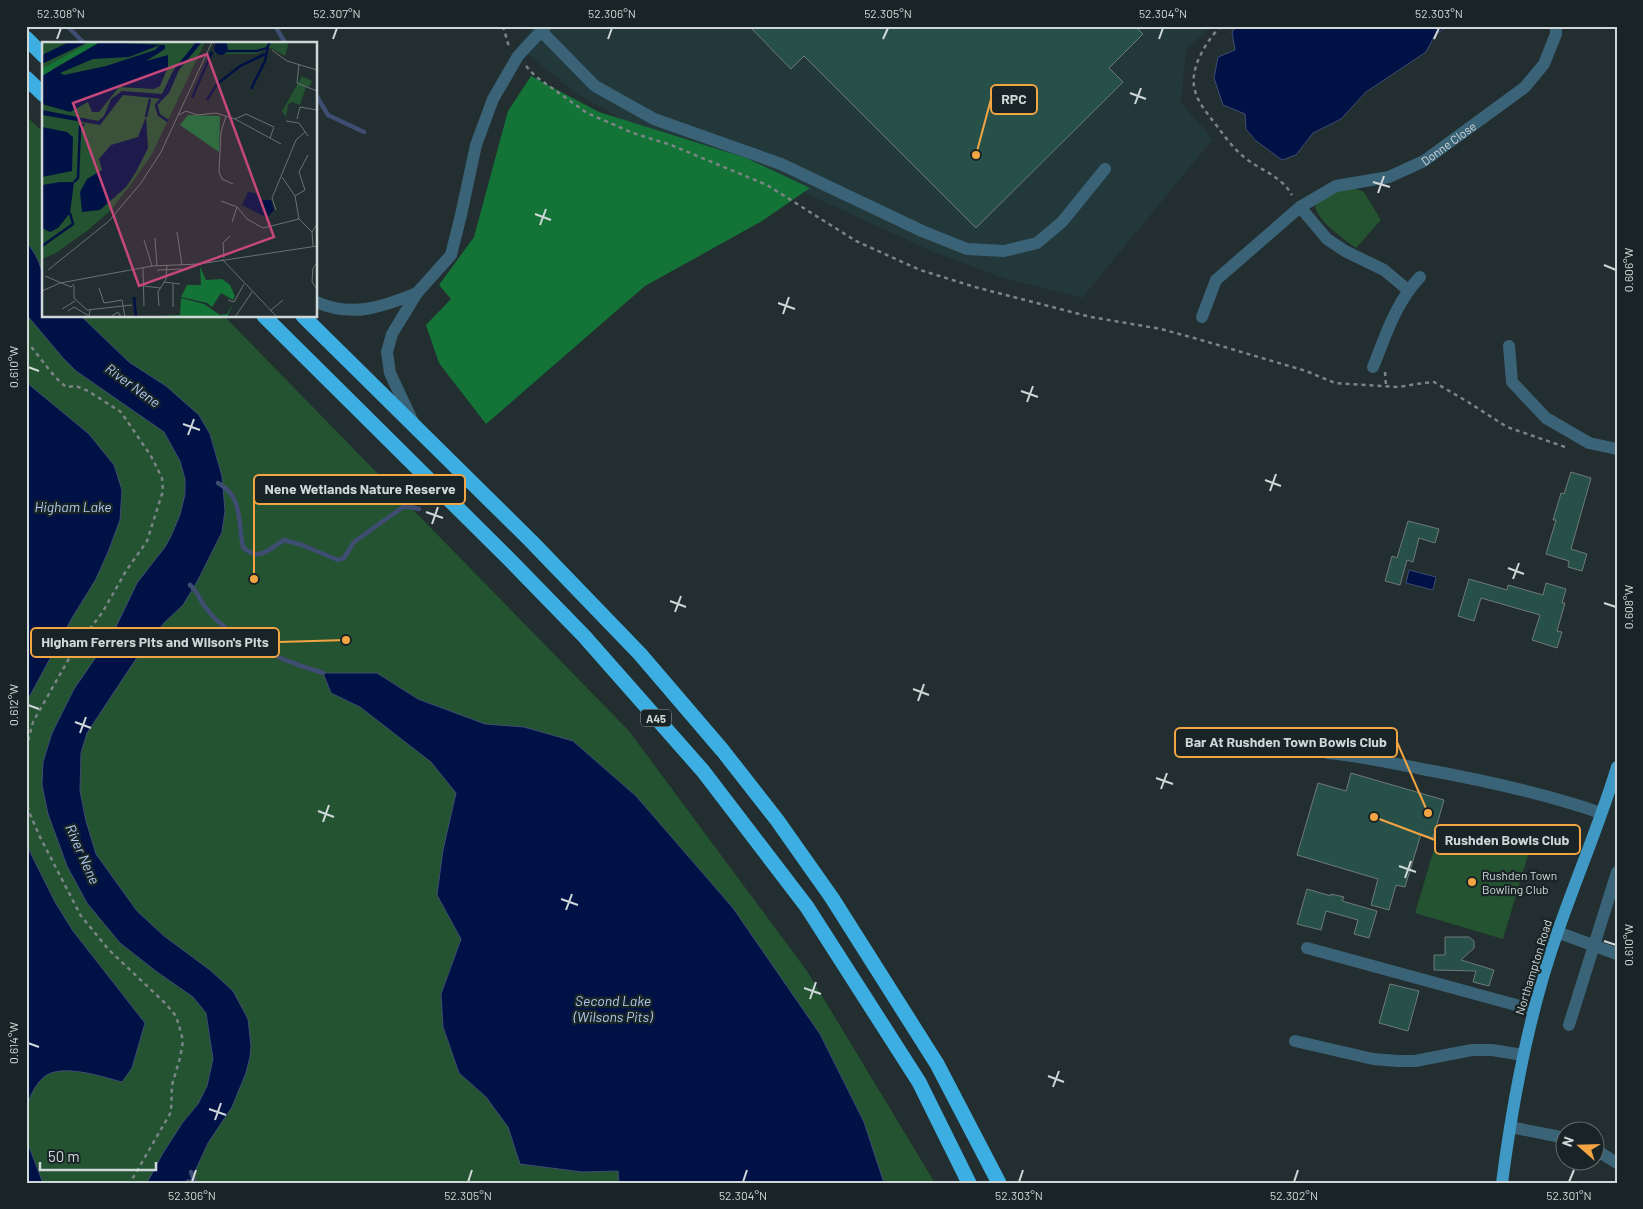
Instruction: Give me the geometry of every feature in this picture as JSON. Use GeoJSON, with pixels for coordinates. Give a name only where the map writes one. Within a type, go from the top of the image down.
{"type":"FeatureCollection","features":[{"type":"Feature","properties":{"kind":"highway"},"geometry":{"type":"LineString","coordinates":[[26,38],[42,54]]}},
{"type":"Feature","properties":{"kind":"highway"},"geometry":{"type":"LineString","coordinates":[[26,78],[42,93]]}},
{"type":"Feature","properties":{"kind":"highway","name":"A45"},"geometry":{"type":"LineString","coordinates":[[266,318],[584,636],[703,771],[812,916],[919,1082],[970,1183]]}},
{"type":"Feature","properties":{"kind":"highway","name":"A45"},"geometry":{"type":"LineString","coordinates":[[305,318],[418,432],[531,541],[640,654],[723,751],[777,820],[832,898],[938,1064],[999,1183]]}},
{"type":"Feature","properties":{"kind":"main road","name":"Northampton Road"},"geometry":{"type":"LineString","coordinates":[[1502,1183],[1523,1055],[1534,1010],[1557,932],[1617,767]]}},
{"type":"Feature","properties":{"kind":"street","name":"Donne Close"},"geometry":{"type":"LineString","coordinates":[[1202,317],[1216,280],[1300,207],[1336,186],[1390,178],[1424,161],[1525,87],[1544,64],[1556,34],[1556,26]]}},
{"type":"Feature","properties":{"kind":"street"},"geometry":{"type":"LineString","coordinates":[[418,432],[398,394],[390,373],[388,352],[392,334],[417,293],[450,255],[461,215],[476,145],[493,99],[518,56],[543,29],[596,86],[654,119],[780,164],[922,232],[967,249],[1004,252],[1037,243],[1062,222],[1105,168]]}},
{"type":"Feature","properties":{"kind":"street"},"geometry":{"type":"LineString","coordinates":[[1300,207],[1327,239],[1345,251],[1384,270],[1408,290]]}},
{"type":"Feature","properties":{"kind":"street"},"geometry":{"type":"LineString","coordinates":[[1373,367],[1396,312],[1408,290],[1420,276]]}},
{"type":"Feature","properties":{"kind":"street"},"geometry":{"type":"LineString","coordinates":[[318,303],[332,308],[359,310],[385,305],[417,293]]}},
{"type":"Feature","properties":{"kind":"street"},"geometry":{"type":"LineString","coordinates":[[1509,346],[1512,382],[1546,418],[1589,443],[1617,448]]}},
{"type":"Feature","properties":{"kind":"street"},"geometry":{"type":"LineString","coordinates":[[1328,753],[1488,781],[1572,803],[1601,813]]}},
{"type":"Feature","properties":{"kind":"street"},"geometry":{"type":"LineString","coordinates":[[1569,1025],[1617,872]]}},
{"type":"Feature","properties":{"kind":"street"},"geometry":{"type":"LineString","coordinates":[[1557,932],[1617,954]]}},
{"type":"Feature","properties":{"kind":"street"},"geometry":{"type":"LineString","coordinates":[[1307,948],[1534,1010]]}},
{"type":"Feature","properties":{"kind":"street"},"geometry":{"type":"LineString","coordinates":[[1295,1041],[1373,1059],[1398,1061],[1414,1061],[1472,1050],[1492,1050],[1523,1055]]}},
{"type":"Feature","properties":{"kind":"street"},"geometry":{"type":"LineString","coordinates":[[1510,1127],[1556,1136]]}},
{"type":"Feature","properties":{"kind":"street"},"geometry":{"type":"LineString","coordinates":[[1606,1156],[1617,1163]]}},
{"type":"Feature","properties":{"kind":"path"},"geometry":{"type":"LineString","coordinates":[[503,26],[508,46],[535,76],[588,113],[633,133],[671,145],[767,185],[856,241],[920,270],[975,287],[1081,314],[1161,329],[1306,371],[1335,383],[1399,387],[1434,382],[1507,428],[1571,449]]}},
{"type":"Feature","properties":{"kind":"path"},"geometry":{"type":"LineString","coordinates":[[1221,26],[1205,47],[1195,66],[1193,76],[1195,93],[1202,108],[1229,142],[1243,156],[1278,178],[1286,186],[1300,207]]}},
{"type":"Feature","properties":{"kind":"path"},"geometry":{"type":"LineString","coordinates":[[26,341],[54,377],[66,387],[76,386],[88,390],[121,412],[151,456],[162,478],[163,491],[147,541],[102,612],[75,648],[34,722],[26,748]]}},
{"type":"Feature","properties":{"kind":"path"},"geometry":{"type":"LineString","coordinates":[[26,798],[29,812],[40,837],[81,916],[109,950],[165,1003],[176,1016],[180,1029],[183,1041],[172,1085],[171,1112],[130,1183]]}},
{"type":"Feature","properties":{"kind":"shaded area"},"geometry":{"type":"Polygon","coordinates":[[[534,26],[1212,26],[1186,50],[1181,103],[1213,139],[1082,298],[1003,278],[931,251],[807,194],[734,156],[627,122],[577,94],[518,46],[534,26]]]}},
{"type":"Feature","properties":{"kind":"green space"},"geometry":{"type":"Polygon","coordinates":[[[531,76],[599,112],[746,158],[810,188],[762,221],[645,286],[486,424],[439,363],[426,325],[451,299],[439,285],[474,237],[508,111],[531,76]]]}},
{"type":"Feature","properties":{"kind":"green space"},"geometry":{"type":"Polygon","coordinates":[[[26,116],[42,131],[42,318],[226,318],[629,731],[807,971],[935,1183],[26,1183],[26,116]]]}},
{"type":"Feature","properties":{"kind":"green space"},"geometry":{"type":"Polygon","coordinates":[[[1353,188],[1364,192],[1381,220],[1356,248],[1325,223],[1316,210],[1315,204],[1334,192],[1353,188]]]}},
{"type":"Feature","properties":{"kind":"green space","name":"Rushden Town Bowling Club"},"geometry":{"type":"Polygon","coordinates":[[[1441,826],[1529,852],[1503,939],[1415,913],[1441,826]]]}},
{"type":"Feature","properties":{"kind":"water"},"geometry":{"type":"Polygon","coordinates":[[[1237,26],[1447,26],[1435,35],[1426,52],[1366,92],[1341,119],[1313,133],[1296,155],[1282,160],[1255,140],[1246,129],[1245,114],[1223,105],[1214,78],[1218,57],[1235,50],[1232,32],[1237,26]]]}},
{"type":"Feature","properties":{"kind":"water","name":"River Nene"},"geometry":{"type":"Polygon","coordinates":[[[26,241],[38,260],[42,272],[42,318],[83,318],[129,362],[166,386],[199,415],[210,434],[222,476],[225,511],[222,532],[198,580],[183,605],[164,623],[138,656],[87,733],[81,753],[80,791],[86,821],[96,854],[137,911],[164,936],[210,970],[233,991],[248,1019],[251,1046],[246,1073],[232,1107],[208,1143],[191,1180],[187,1180],[185,1183],[147,1183],[163,1153],[183,1122],[198,1104],[207,1086],[213,1059],[206,1013],[193,997],[120,943],[87,903],[67,866],[48,814],[42,785],[43,762],[52,733],[74,689],[114,631],[137,583],[165,547],[171,536],[180,515],[185,494],[185,479],[180,461],[164,432],[76,371],[26,314],[26,241]]]}},
{"type":"Feature","properties":{"kind":"water","name":"Higham Lake"},"geometry":{"type":"Polygon","coordinates":[[[26,382],[89,434],[114,465],[122,490],[120,520],[96,579],[72,618],[26,703],[26,382]]]}},
{"type":"Feature","properties":{"kind":"water"},"geometry":{"type":"Polygon","coordinates":[[[1409,570],[1436,577],[1433,590],[1406,583],[1409,570]]]}},
{"type":"Feature","properties":{"kind":"water","name":"Second Lake (Wilsons Pits)"},"geometry":{"type":"Polygon","coordinates":[[[323,673],[377,673],[418,699],[485,724],[524,727],[573,741],[636,796],[733,908],[820,1034],[864,1122],[884,1183],[619,1183],[618,1171],[582,1172],[520,1164],[508,1127],[486,1097],[459,1073],[443,1027],[441,994],[461,939],[437,895],[443,850],[456,793],[431,762],[360,707],[331,693],[323,673]]]}},
{"type":"Feature","properties":{"kind":"water"},"geometry":{"type":"Polygon","coordinates":[[[26,844],[55,902],[73,931],[145,1023],[132,1068],[122,1082],[81,1072],[59,1071],[50,1073],[37,1085],[26,1108],[26,844]]]}},
{"type":"Feature","properties":{"kind":"water"},"geometry":{"type":"Polygon","coordinates":[[[26,1139],[43,1183],[26,1183],[26,1139]]]}},
{"type":"Feature","properties":{"kind":"building"},"geometry":{"type":"Polygon","coordinates":[[[749,26],[1135,26],[1143,34],[1109,68],[1123,82],[976,228],[804,56],[791,69],[749,26]]]}},
{"type":"Feature","properties":{"kind":"building"},"geometry":{"type":"Polygon","coordinates":[[[1571,472],[1591,478],[1571,549],[1587,554],[1582,571],[1568,567],[1569,561],[1546,554],[1556,520],[1553,520],[1561,493],[1564,494],[1571,472]]]}},
{"type":"Feature","properties":{"kind":"building"},"geometry":{"type":"Polygon","coordinates":[[[1408,521],[1439,529],[1435,543],[1419,538],[1413,562],[1407,560],[1400,585],[1385,581],[1392,556],[1397,558],[1408,521]]]}},
{"type":"Feature","properties":{"kind":"building"},"geometry":{"type":"Polygon","coordinates":[[[1469,579],[1507,590],[1508,585],[1543,595],[1546,583],[1566,589],[1562,603],[1565,603],[1557,631],[1562,632],[1557,648],[1532,640],[1540,615],[1481,598],[1474,621],[1458,616],[1469,579]]]}},
{"type":"Feature","properties":{"kind":"building"},"geometry":{"type":"Polygon","coordinates":[[[1351,773],[1444,800],[1433,838],[1421,834],[1405,887],[1396,885],[1389,910],[1371,905],[1378,879],[1297,855],[1318,783],[1346,791],[1351,773]]]}},
{"type":"Feature","properties":{"kind":"building"},"geometry":{"type":"Polygon","coordinates":[[[1307,889],[1331,896],[1331,894],[1344,897],[1342,901],[1377,911],[1369,938],[1354,934],[1358,920],[1326,911],[1321,930],[1297,924],[1307,889]]]}},
{"type":"Feature","properties":{"kind":"building"},"geometry":{"type":"Polygon","coordinates":[[[1445,937],[1469,937],[1474,941],[1474,948],[1461,960],[1494,970],[1489,986],[1473,982],[1476,971],[1434,970],[1434,955],[1445,955],[1445,937]]]}},
{"type":"Feature","properties":{"kind":"building"},"geometry":{"type":"Polygon","coordinates":[[[1390,984],[1419,991],[1408,1031],[1379,1023],[1390,984]]]}},
{"type":"Feature","properties":{"kind":"waterway"},"geometry":{"type":"LineString","coordinates":[[67,26],[83,42]]}},
{"type":"Feature","properties":{"kind":"waterway"},"geometry":{"type":"LineString","coordinates":[[275,26],[285,42]]}},
{"type":"Feature","properties":{"kind":"waterway"},"geometry":{"type":"LineString","coordinates":[[318,98],[328,115],[364,132]]}},
{"type":"Feature","properties":{"kind":"waterway"},"geometry":{"type":"LineString","coordinates":[[218,483],[226,488],[236,502],[243,547],[254,554],[264,553],[284,540],[302,545],[338,560],[344,558],[354,542],[403,507],[419,509]]}},
{"type":"Feature","properties":{"kind":"waterway"},"geometry":{"type":"LineString","coordinates":[[190,585],[212,615],[221,624],[244,640],[270,653],[323,673]]}},
{"type":"Feature","properties":{"kind":"waterway"},"geometry":{"type":"LineString","coordinates":[[191,1172],[195,1183]]}},
{"type":"Feature","properties":{"kind":"place","name":"RPC"},"geometry":{"type":"Point","coordinates":[976,155]}},
{"type":"Feature","properties":{"kind":"place","name":"Nene Wetlands Nature Reserve"},"geometry":{"type":"Point","coordinates":[254,579]}},
{"type":"Feature","properties":{"kind":"place","name":"Higham Ferrers Pits and Wilson's Pits"},"geometry":{"type":"Point","coordinates":[346,640]}},
{"type":"Feature","properties":{"kind":"place","name":"Bar At Rushden Town Bowls Club"},"geometry":{"type":"Point","coordinates":[1428,813]}},
{"type":"Feature","properties":{"kind":"place","name":"Rushden Bowls Club"},"geometry":{"type":"Point","coordinates":[1374,817]}},
{"type":"Feature","properties":{"kind":"place","name":"Rushden Town Bowling Club"},"geometry":{"type":"Point","coordinates":[1472,882]}}]}
